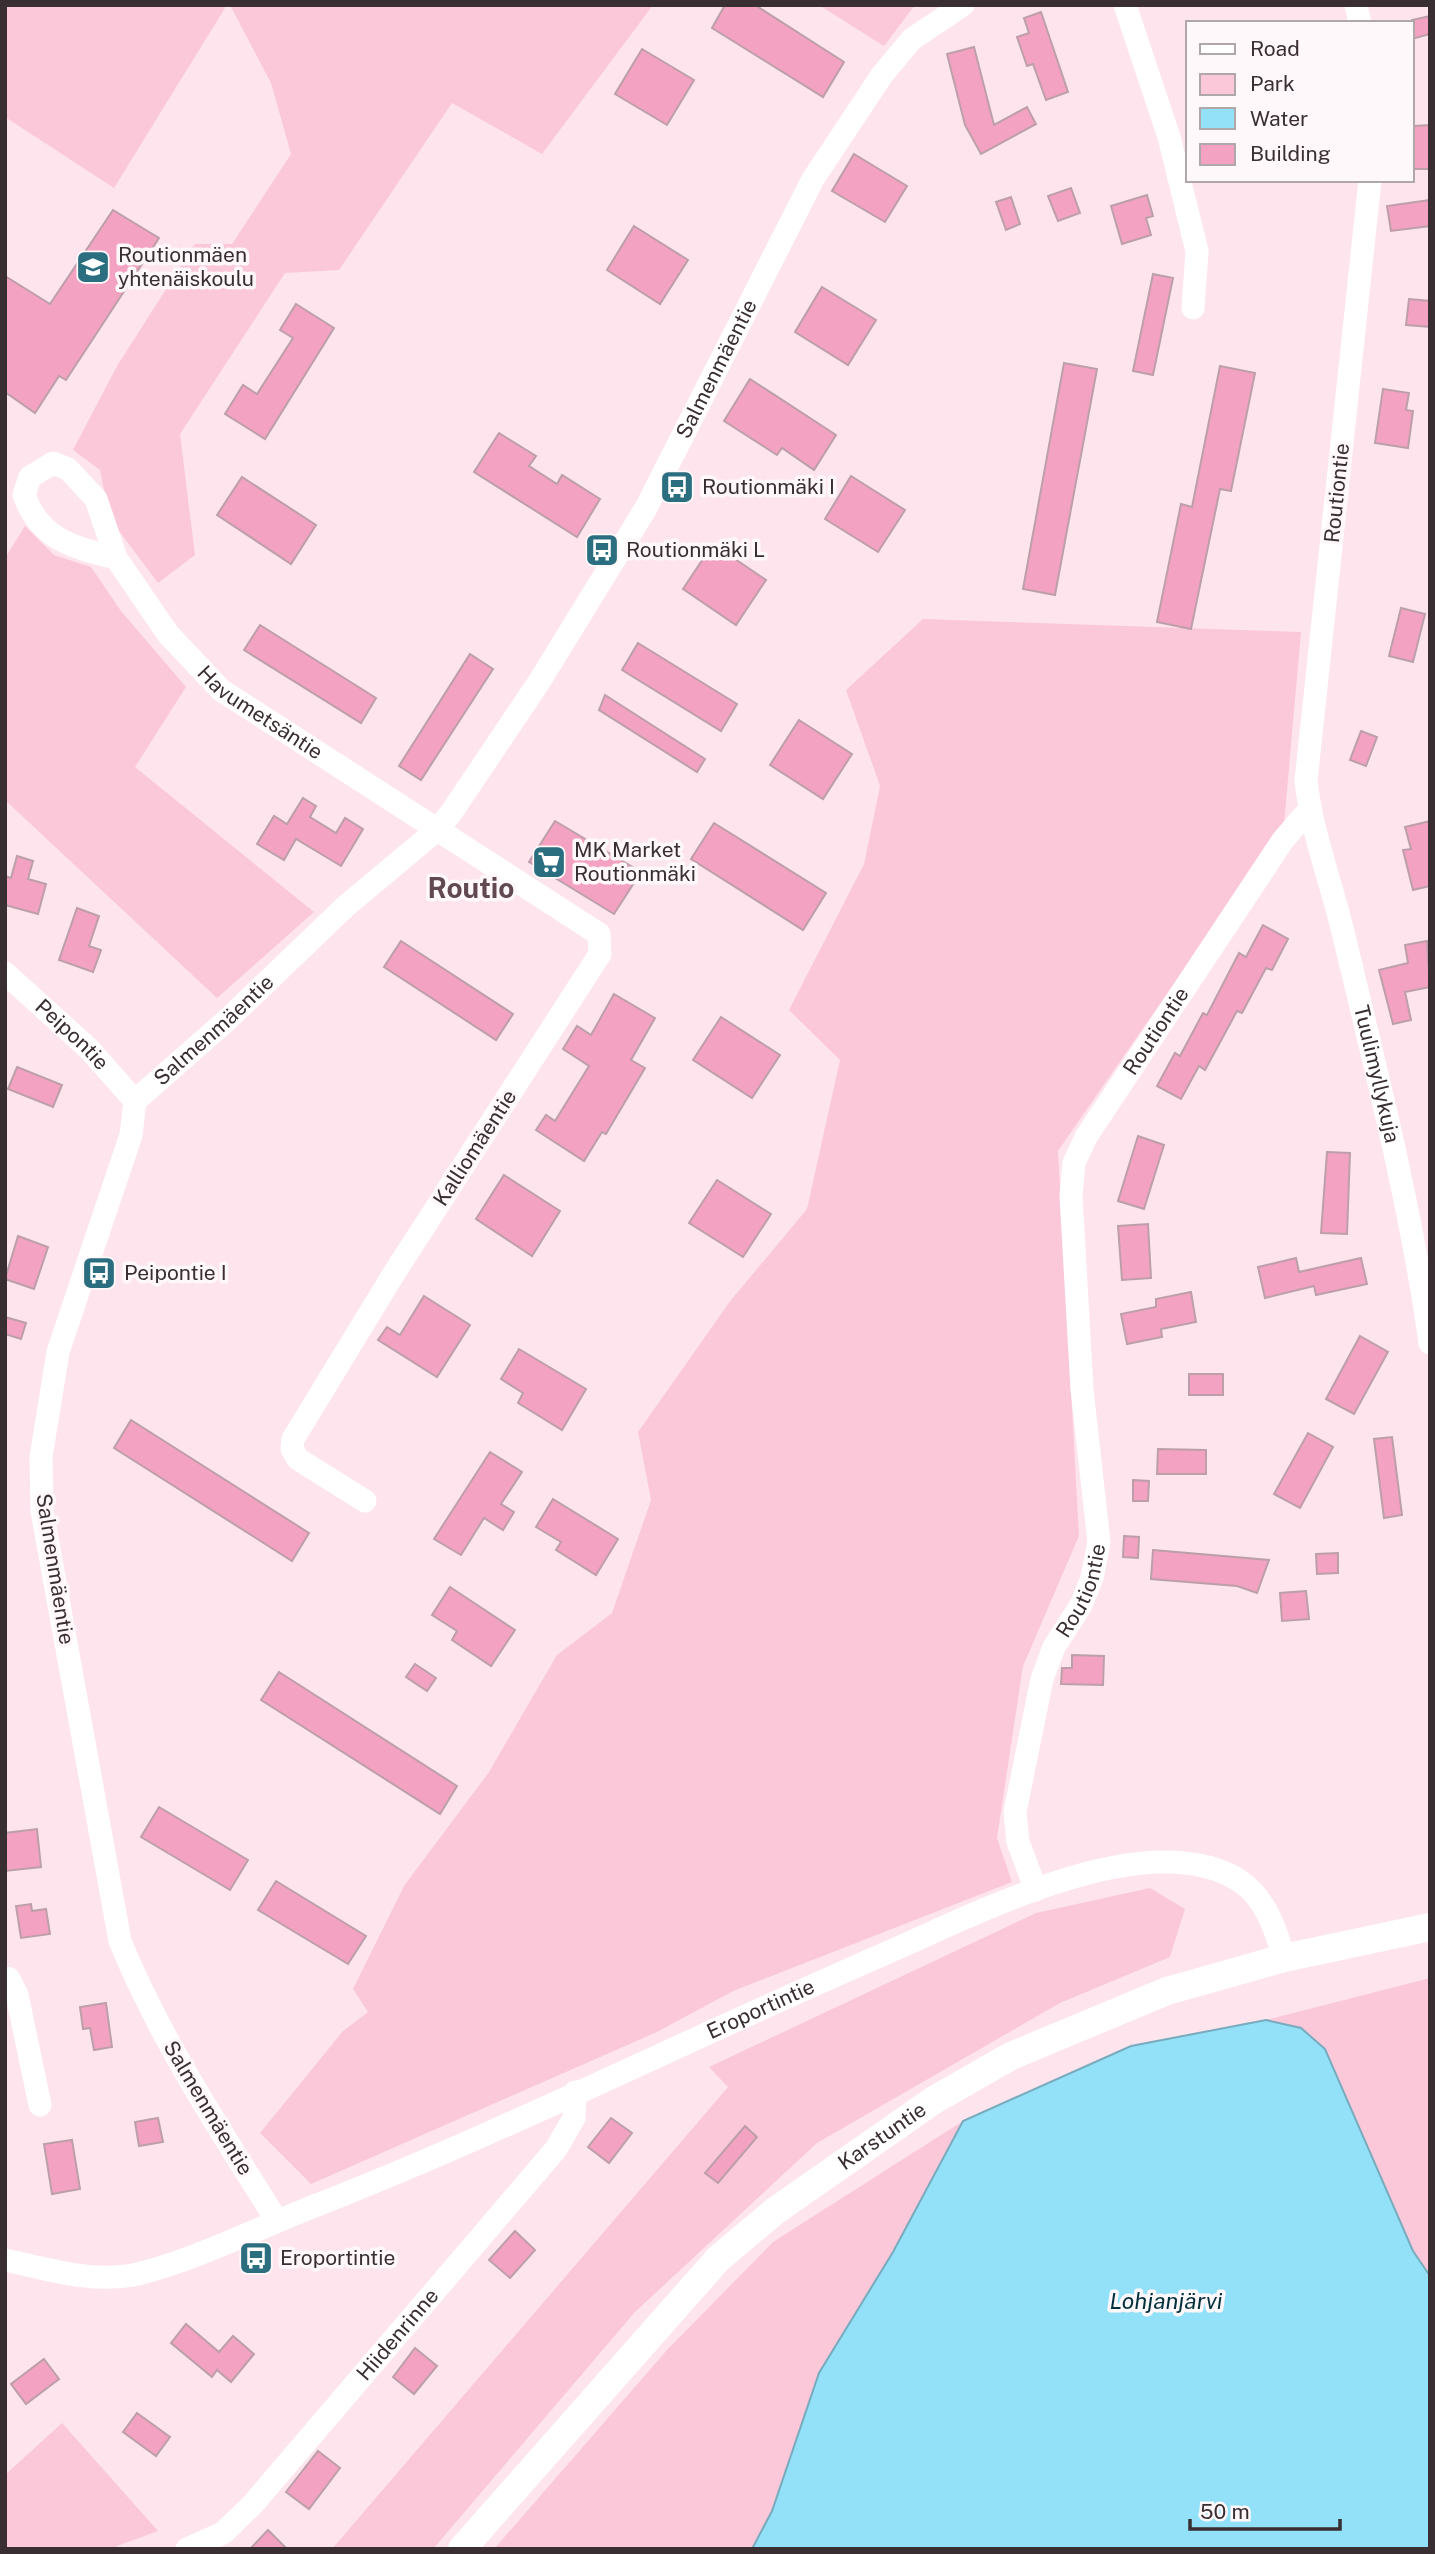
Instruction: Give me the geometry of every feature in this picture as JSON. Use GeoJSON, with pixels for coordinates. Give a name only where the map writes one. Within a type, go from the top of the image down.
{"type":"FeatureCollection","features":[{"type":"Feature","properties":{"kind":"main road","name":"Karstuntie"},"geometry":{"type":"LineString","coordinates":[[462,2549],[718,2259],[775,2211],[934,2100],[1011,2056],[1167,1990],[1284,1958],[1430,1927]]}},
{"type":"Feature","properties":{"kind":"street","name":"Salmenmäentie"},"geometry":{"type":"LineString","coordinates":[[276,2221],[179,2062],[143,1997],[120,1941],[42,1511],[41,1457],[58,1352],[131,1135],[135,1101],[228,1019],[346,906],[438,829],[539,682],[646,508],[813,179],[882,75],[912,38],[963,5]]}},
{"type":"Feature","properties":{"kind":"street"},"geometry":{"type":"LineString","coordinates":[[1125,5],[1169,137],[1197,251],[1194,308]]}},
{"type":"Feature","properties":{"kind":"street","name":"Routiontie"},"geometry":{"type":"LineString","coordinates":[[1036,1890],[1018,1843],[1015,1812],[1042,1679],[1054,1647],[1081,1605],[1091,1578],[1099,1542],[1082,1390],[1071,1196],[1074,1163],[1086,1137],[1283,839],[1309,810],[1308,751],[1370,207],[1370,182]]}},
{"type":"Feature","properties":{"kind":"street","name":"Havumetsäntie"},"geometry":{"type":"LineString","coordinates":[[116,558],[168,634],[221,690],[438,829]]}},
{"type":"Feature","properties":{"kind":"street","name":"Tuulimyllykuja"},"geometry":{"type":"LineString","coordinates":[[1309,810],[1342,927],[1389,1128],[1430,1343]]}},
{"type":"Feature","properties":{"kind":"street","name":"Kalliomäentie"},"geometry":{"type":"LineString","coordinates":[[365,1501],[298,1459],[292,1449],[293,1438],[393,1275],[600,954],[599,934],[438,829]]}},
{"type":"Feature","properties":{"kind":"street","name":"Peipontie"},"geometry":{"type":"LineString","coordinates":[[5,973],[89,1049],[135,1101]]}},
{"type":"Feature","properties":{"kind":"street","name":"Eroportintie"},"geometry":{"type":"LineString","coordinates":[[5,2260],[103,2279],[138,2274],[227,2243],[396,2174],[734,2020],[1036,1890],[1120,1867],[1184,1863],[1221,1872],[1256,1893],[1276,1930],[1284,1958]]}},
{"type":"Feature","properties":{"kind":"street"},"geometry":{"type":"LineString","coordinates":[[5,1978],[9,1979],[18,1995],[40,2105]]}},
{"type":"Feature","properties":{"kind":"street","name":"Hiidenrinne"},"geometry":{"type":"LineString","coordinates":[[187,2549],[223,2533],[253,2504],[547,2160],[574,2118],[575,2092]]}},
{"type":"Feature","properties":{"kind":"green space"},"geometry":{"type":"Polygon","coordinates":[[[5,5],[221,5],[225,8],[114,188],[5,117],[5,5]]]}},
{"type":"Feature","properties":{"kind":"green space"},"geometry":{"type":"Polygon","coordinates":[[[230,5],[653,5],[542,154],[452,103],[339,270],[285,273],[180,434],[195,555],[158,583],[110,519],[100,470],[73,450],[117,366],[195,244],[232,244],[291,154],[271,83],[230,5]]]}},
{"type":"Feature","properties":{"kind":"green space"},"geometry":{"type":"Polygon","coordinates":[[[819,5],[915,5],[884,46],[819,5]]]}},
{"type":"Feature","properties":{"kind":"green space"},"geometry":{"type":"Polygon","coordinates":[[[25,526],[54,555],[91,567],[121,611],[186,687],[135,767],[314,912],[217,998],[5,800],[5,558],[25,526]]]}},
{"type":"Feature","properties":{"kind":"green space"},"geometry":{"type":"Polygon","coordinates":[[[923,619],[1301,632],[1284,825],[1058,1151],[1079,1536],[1023,1666],[997,1838],[1012,1882],[733,1991],[657,2032],[311,2184],[260,2133],[343,2031],[368,2012],[353,1989],[404,1886],[489,1772],[557,1655],[612,1613],[651,1500],[638,1432],[731,1300],[807,1209],[840,1060],[789,1010],[864,864],[880,786],[846,690],[923,619]]]}},
{"type":"Feature","properties":{"kind":"green space"},"geometry":{"type":"Polygon","coordinates":[[[1150,1888],[1185,1909],[1170,1957],[1060,2003],[817,2143],[635,2312],[433,2549],[332,2549],[728,2087],[709,2067],[1036,1913],[1150,1888]]]}},
{"type":"Feature","properties":{"kind":"green space"},"geometry":{"type":"Polygon","coordinates":[[[1430,1978],[1430,2276],[1413,2251],[1301,2028],[1266,2020],[1430,1978]]]}},
{"type":"Feature","properties":{"kind":"green space"},"geometry":{"type":"Polygon","coordinates":[[[963,2121],[893,2252],[819,2373],[772,2511],[752,2549],[494,2549],[667,2350],[773,2242],[963,2121]]]}},
{"type":"Feature","properties":{"kind":"green space"},"geometry":{"type":"Polygon","coordinates":[[[62,2423],[158,2531],[109,2549],[5,2549],[5,2475],[62,2423]]]}},
{"type":"Feature","properties":{"kind":"water","name":"Lohjanjärvi"},"geometry":{"type":"Polygon","coordinates":[[[1266,2020],[1301,2028],[1325,2049],[1413,2251],[1430,2276],[1430,2549],[752,2549],[772,2511],[819,2373],[893,2252],[963,2121],[1131,2046],[1266,2020]]]}},
{"type":"Feature","properties":{"kind":"building"},"geometry":{"type":"Polygon","coordinates":[[[725,5],[755,5],[844,62],[823,97],[712,28],[725,5]]]}},
{"type":"Feature","properties":{"kind":"building"},"geometry":{"type":"Polygon","coordinates":[[[1041,12],[1068,92],[1046,100],[1033,64],[1027,66],[1017,37],[1029,33],[1024,18],[1041,12]]]}},
{"type":"Feature","properties":{"kind":"building"},"geometry":{"type":"Polygon","coordinates":[[[1430,16],[1430,34],[1414,38],[1412,20],[1430,16]]]}},
{"type":"Feature","properties":{"kind":"building"},"geometry":{"type":"Polygon","coordinates":[[[974,47],[994,125],[1027,107],[1036,124],[981,154],[965,125],[947,54],[974,47]]]}},
{"type":"Feature","properties":{"kind":"building"},"geometry":{"type":"Polygon","coordinates":[[[642,49],[694,80],[667,125],[615,94],[642,49]]]}},
{"type":"Feature","properties":{"kind":"building"},"geometry":{"type":"Polygon","coordinates":[[[1430,125],[1430,169],[1414,169],[1414,126],[1430,125]]]}},
{"type":"Feature","properties":{"kind":"building"},"geometry":{"type":"Polygon","coordinates":[[[854,154],[907,186],[885,222],[832,191],[854,154]]]}},
{"type":"Feature","properties":{"kind":"building"},"geometry":{"type":"Polygon","coordinates":[[[1071,188],[1080,213],[1058,221],[1048,196],[1071,188]]]}},
{"type":"Feature","properties":{"kind":"building"},"geometry":{"type":"Polygon","coordinates":[[[1147,195],[1153,216],[1146,218],[1151,235],[1122,244],[1111,206],[1147,195]]]}},
{"type":"Feature","properties":{"kind":"building"},"geometry":{"type":"Polygon","coordinates":[[[1011,197],[1020,224],[1006,230],[996,202],[1011,197]]]}},
{"type":"Feature","properties":{"kind":"building"},"geometry":{"type":"Polygon","coordinates":[[[1430,200],[1430,226],[1391,231],[1387,206],[1430,200]]]}},
{"type":"Feature","properties":{"kind":"building"},"geometry":{"type":"Polygon","coordinates":[[[113,210],[159,238],[66,380],[59,376],[35,413],[5,392],[5,276],[50,304],[113,210]]]}},
{"type":"Feature","properties":{"kind":"building"},"geometry":{"type":"Polygon","coordinates":[[[634,226],[688,260],[660,304],[607,270],[634,226]]]}},
{"type":"Feature","properties":{"kind":"building"},"geometry":{"type":"Polygon","coordinates":[[[1153,274],[1173,278],[1153,375],[1133,371],[1153,274]]]}},
{"type":"Feature","properties":{"kind":"building"},"geometry":{"type":"Polygon","coordinates":[[[822,287],[876,320],[848,365],[795,332],[822,287]]]}},
{"type":"Feature","properties":{"kind":"building"},"geometry":{"type":"Polygon","coordinates":[[[1409,299],[1430,301],[1430,327],[1406,325],[1409,299]]]}},
{"type":"Feature","properties":{"kind":"building"},"geometry":{"type":"Polygon","coordinates":[[[296,304],[334,328],[265,439],[225,414],[243,385],[257,394],[293,338],[280,330],[296,304]]]}},
{"type":"Feature","properties":{"kind":"building"},"geometry":{"type":"Polygon","coordinates":[[[1064,363],[1097,369],[1055,595],[1023,589],[1064,363]]]}},
{"type":"Feature","properties":{"kind":"building"},"geometry":{"type":"Polygon","coordinates":[[[1220,366],[1255,373],[1231,491],[1220,489],[1191,629],[1157,622],[1181,504],[1192,507],[1220,366]]]}},
{"type":"Feature","properties":{"kind":"building"},"geometry":{"type":"Polygon","coordinates":[[[750,379],[836,435],[814,470],[782,448],[777,455],[724,421],[750,379]]]}},
{"type":"Feature","properties":{"kind":"building"},"geometry":{"type":"Polygon","coordinates":[[[1383,389],[1409,393],[1406,410],[1413,411],[1408,448],[1375,443],[1383,389]]]}},
{"type":"Feature","properties":{"kind":"building"},"geometry":{"type":"Polygon","coordinates":[[[499,433],[536,456],[529,466],[557,484],[562,475],[600,499],[577,537],[474,472],[499,433]]]}},
{"type":"Feature","properties":{"kind":"building"},"geometry":{"type":"Polygon","coordinates":[[[851,476],[905,510],[878,552],[825,519],[851,476]]]}},
{"type":"Feature","properties":{"kind":"building"},"geometry":{"type":"Polygon","coordinates":[[[242,477],[316,525],[291,564],[217,515],[242,477]]]}},
{"type":"Feature","properties":{"kind":"building"},"geometry":{"type":"Polygon","coordinates":[[[713,544],[766,580],[736,625],[683,589],[713,544]]]}},
{"type":"Feature","properties":{"kind":"building"},"geometry":{"type":"Polygon","coordinates":[[[1401,608],[1425,614],[1413,662],[1389,656],[1401,608]]]}},
{"type":"Feature","properties":{"kind":"building"},"geometry":{"type":"Polygon","coordinates":[[[260,625],[376,698],[361,723],[244,650],[260,625]]]}},
{"type":"Feature","properties":{"kind":"building"},"geometry":{"type":"Polygon","coordinates":[[[638,643],[737,704],[721,731],[622,670],[638,643]]]}},
{"type":"Feature","properties":{"kind":"building"},"geometry":{"type":"Polygon","coordinates":[[[470,654],[493,669],[421,780],[399,766],[470,654]]]}},
{"type":"Feature","properties":{"kind":"building"},"geometry":{"type":"Polygon","coordinates":[[[605,695],[705,759],[697,772],[599,710],[605,695]]]}},
{"type":"Feature","properties":{"kind":"building"},"geometry":{"type":"Polygon","coordinates":[[[799,720],[852,754],[823,799],[770,765],[799,720]]]}},
{"type":"Feature","properties":{"kind":"building"},"geometry":{"type":"Polygon","coordinates":[[[1361,731],[1377,737],[1366,766],[1350,760],[1361,731]]]}},
{"type":"Feature","properties":{"kind":"building"},"geometry":{"type":"Polygon","coordinates":[[[303,798],[316,806],[310,817],[336,833],[345,818],[363,829],[341,866],[296,839],[284,860],[257,844],[274,816],[287,824],[303,798]]]}},
{"type":"Feature","properties":{"kind":"building"},"geometry":{"type":"Polygon","coordinates":[[[555,821],[641,872],[614,914],[529,862],[555,821]]]}},
{"type":"Feature","properties":{"kind":"building"},"geometry":{"type":"Polygon","coordinates":[[[1430,821],[1430,886],[1413,890],[1403,850],[1411,849],[1405,827],[1430,821]]]}},
{"type":"Feature","properties":{"kind":"building"},"geometry":{"type":"Polygon","coordinates":[[[714,823],[826,893],[803,930],[691,859],[714,823]]]}},
{"type":"Feature","properties":{"kind":"building"},"geometry":{"type":"Polygon","coordinates":[[[17,856],[33,861],[28,879],[46,884],[38,914],[5,905],[5,876],[11,878],[17,856]]]}},
{"type":"Feature","properties":{"kind":"building"},"geometry":{"type":"Polygon","coordinates":[[[77,908],[99,916],[89,946],[101,950],[93,972],[59,960],[77,908]]]}},
{"type":"Feature","properties":{"kind":"building"},"geometry":{"type":"Polygon","coordinates":[[[1263,925],[1288,939],[1272,970],[1266,968],[1242,1013],[1237,1011],[1205,1070],[1199,1066],[1181,1099],[1157,1086],[1175,1053],[1180,1056],[1203,1013],[1207,1015],[1239,953],[1246,957],[1263,925]]]}},
{"type":"Feature","properties":{"kind":"building"},"geometry":{"type":"Polygon","coordinates":[[[401,941],[513,1014],[496,1040],[384,967],[401,941]]]}},
{"type":"Feature","properties":{"kind":"building"},"geometry":{"type":"Polygon","coordinates":[[[1427,941],[1430,987],[1405,992],[1411,1020],[1393,1024],[1379,970],[1408,963],[1405,945],[1427,941]]]}},
{"type":"Feature","properties":{"kind":"building"},"geometry":{"type":"Polygon","coordinates":[[[614,994],[655,1018],[631,1060],[645,1068],[606,1134],[602,1132],[584,1161],[536,1130],[546,1115],[555,1121],[589,1066],[563,1049],[577,1026],[591,1035],[614,994]]]}},
{"type":"Feature","properties":{"kind":"building"},"geometry":{"type":"Polygon","coordinates":[[[721,1017],[780,1055],[752,1098],[693,1060],[721,1017]]]}},
{"type":"Feature","properties":{"kind":"building"},"geometry":{"type":"Polygon","coordinates":[[[17,1067],[62,1085],[53,1107],[8,1089],[17,1067]]]}},
{"type":"Feature","properties":{"kind":"building"},"geometry":{"type":"Polygon","coordinates":[[[1138,1136],[1164,1145],[1144,1209],[1118,1201],[1138,1136]]]}},
{"type":"Feature","properties":{"kind":"building"},"geometry":{"type":"Polygon","coordinates":[[[1327,1152],[1350,1153],[1347,1234],[1321,1233],[1327,1152]]]}},
{"type":"Feature","properties":{"kind":"building"},"geometry":{"type":"Polygon","coordinates":[[[504,1175],[560,1211],[532,1256],[476,1219],[504,1175]]]}},
{"type":"Feature","properties":{"kind":"building"},"geometry":{"type":"Polygon","coordinates":[[[717,1180],[771,1214],[743,1257],[689,1223],[717,1180]]]}},
{"type":"Feature","properties":{"kind":"building"},"geometry":{"type":"Polygon","coordinates":[[[1148,1224],[1151,1278],[1122,1280],[1118,1226],[1148,1224]]]}},
{"type":"Feature","properties":{"kind":"building"},"geometry":{"type":"Polygon","coordinates":[[[18,1236],[48,1247],[34,1289],[5,1279],[18,1236]]]}},
{"type":"Feature","properties":{"kind":"building"},"geometry":{"type":"Polygon","coordinates":[[[1296,1258],[1299,1272],[1361,1258],[1367,1284],[1316,1295],[1314,1286],[1265,1298],[1258,1267],[1296,1258]]]}},
{"type":"Feature","properties":{"kind":"building"},"geometry":{"type":"Polygon","coordinates":[[[1191,1292],[1196,1322],[1161,1329],[1162,1337],[1127,1344],[1121,1314],[1156,1307],[1156,1299],[1191,1292]]]}},
{"type":"Feature","properties":{"kind":"building"},"geometry":{"type":"Polygon","coordinates":[[[424,1296],[470,1325],[437,1377],[378,1340],[387,1327],[400,1335],[424,1296]]]}},
{"type":"Feature","properties":{"kind":"building"},"geometry":{"type":"Polygon","coordinates":[[[5,1317],[26,1323],[21,1339],[5,1334],[5,1317]]]}},
{"type":"Feature","properties":{"kind":"building"},"geometry":{"type":"Polygon","coordinates":[[[1360,1336],[1388,1352],[1354,1414],[1326,1399],[1360,1336]]]}},
{"type":"Feature","properties":{"kind":"building"},"geometry":{"type":"Polygon","coordinates":[[[519,1349],[586,1389],[562,1430],[518,1403],[523,1393],[501,1379],[519,1349]]]}},
{"type":"Feature","properties":{"kind":"building"},"geometry":{"type":"Polygon","coordinates":[[[1189,1374],[1223,1374],[1223,1395],[1189,1395],[1189,1374]]]}},
{"type":"Feature","properties":{"kind":"building"},"geometry":{"type":"Polygon","coordinates":[[[131,1420],[309,1533],[292,1561],[114,1448],[131,1420]]]}},
{"type":"Feature","properties":{"kind":"building"},"geometry":{"type":"Polygon","coordinates":[[[1308,1433],[1333,1447],[1300,1508],[1274,1494],[1308,1433]]]}},
{"type":"Feature","properties":{"kind":"building"},"geometry":{"type":"Polygon","coordinates":[[[1392,1437],[1402,1515],[1384,1518],[1374,1439],[1392,1437]]]}},
{"type":"Feature","properties":{"kind":"building"},"geometry":{"type":"Polygon","coordinates":[[[1158,1449],[1206,1450],[1206,1474],[1157,1474],[1158,1449]]]}},
{"type":"Feature","properties":{"kind":"building"},"geometry":{"type":"Polygon","coordinates":[[[490,1452],[522,1472],[501,1504],[514,1512],[503,1530],[484,1518],[461,1555],[434,1539],[490,1452]]]}},
{"type":"Feature","properties":{"kind":"building"},"geometry":{"type":"Polygon","coordinates":[[[1133,1480],[1149,1481],[1148,1501],[1133,1501],[1133,1480]]]}},
{"type":"Feature","properties":{"kind":"building"},"geometry":{"type":"Polygon","coordinates":[[[553,1499],[618,1539],[596,1575],[556,1550],[561,1542],[536,1527],[553,1499]]]}},
{"type":"Feature","properties":{"kind":"building"},"geometry":{"type":"Polygon","coordinates":[[[1124,1536],[1139,1537],[1138,1558],[1123,1557],[1124,1536]]]}},
{"type":"Feature","properties":{"kind":"building"},"geometry":{"type":"Polygon","coordinates":[[[1153,1550],[1269,1560],[1257,1593],[1237,1586],[1151,1579],[1153,1550]]]}},
{"type":"Feature","properties":{"kind":"building"},"geometry":{"type":"Polygon","coordinates":[[[1338,1553],[1338,1573],[1317,1574],[1316,1554],[1338,1553]]]}},
{"type":"Feature","properties":{"kind":"building"},"geometry":{"type":"Polygon","coordinates":[[[450,1587],[515,1630],[491,1666],[452,1640],[457,1631],[432,1615],[450,1587]]]}},
{"type":"Feature","properties":{"kind":"building"},"geometry":{"type":"Polygon","coordinates":[[[1306,1591],[1309,1619],[1282,1621],[1280,1593],[1306,1591]]]}},
{"type":"Feature","properties":{"kind":"building"},"geometry":{"type":"Polygon","coordinates":[[[1072,1655],[1104,1656],[1103,1685],[1061,1684],[1062,1668],[1072,1668],[1072,1655]]]}},
{"type":"Feature","properties":{"kind":"building"},"geometry":{"type":"Polygon","coordinates":[[[415,1664],[436,1678],[427,1691],[406,1677],[415,1664]]]}},
{"type":"Feature","properties":{"kind":"building"},"geometry":{"type":"Polygon","coordinates":[[[279,1672],[457,1786],[440,1814],[261,1700],[279,1672]]]}},
{"type":"Feature","properties":{"kind":"building"},"geometry":{"type":"Polygon","coordinates":[[[159,1807],[248,1860],[230,1890],[141,1837],[159,1807]]]}},
{"type":"Feature","properties":{"kind":"building"},"geometry":{"type":"Polygon","coordinates":[[[37,1829],[41,1867],[5,1871],[5,1833],[37,1829]]]}},
{"type":"Feature","properties":{"kind":"building"},"geometry":{"type":"Polygon","coordinates":[[[276,1881],[366,1936],[348,1964],[258,1910],[276,1881]]]}},
{"type":"Feature","properties":{"kind":"building"},"geometry":{"type":"Polygon","coordinates":[[[31,1904],[32,1911],[46,1909],[50,1934],[21,1938],[16,1906],[31,1904]]]}},
{"type":"Feature","properties":{"kind":"building"},"geometry":{"type":"Polygon","coordinates":[[[106,2003],[112,2047],[94,2050],[90,2028],[83,2029],[80,2007],[106,2003]]]}},
{"type":"Feature","properties":{"kind":"building"},"geometry":{"type":"Polygon","coordinates":[[[158,2118],[163,2142],[139,2146],[135,2122],[158,2118]]]}},
{"type":"Feature","properties":{"kind":"building"},"geometry":{"type":"Polygon","coordinates":[[[611,2118],[632,2133],[609,2163],[588,2147],[611,2118]]]}},
{"type":"Feature","properties":{"kind":"building"},"geometry":{"type":"Polygon","coordinates":[[[745,2126],[757,2137],[718,2183],[705,2173],[745,2126]]]}},
{"type":"Feature","properties":{"kind":"building"},"geometry":{"type":"Polygon","coordinates":[[[72,2140],[80,2189],[52,2194],[44,2144],[72,2140]]]}},
{"type":"Feature","properties":{"kind":"building"},"geometry":{"type":"Polygon","coordinates":[[[515,2231],[535,2250],[510,2278],[489,2260],[515,2231]]]}},
{"type":"Feature","properties":{"kind":"building"},"geometry":{"type":"Polygon","coordinates":[[[186,2324],[219,2352],[233,2336],[254,2354],[231,2382],[217,2370],[212,2377],[171,2343],[186,2324]]]}},
{"type":"Feature","properties":{"kind":"building"},"geometry":{"type":"Polygon","coordinates":[[[415,2348],[437,2366],[414,2394],[393,2377],[415,2348]]]}},
{"type":"Feature","properties":{"kind":"building"},"geometry":{"type":"Polygon","coordinates":[[[44,2359],[59,2379],[26,2404],[11,2384],[44,2359]]]}},
{"type":"Feature","properties":{"kind":"building"},"geometry":{"type":"Polygon","coordinates":[[[137,2413],[170,2437],[156,2456],[123,2432],[137,2413]]]}},
{"type":"Feature","properties":{"kind":"building"},"geometry":{"type":"Polygon","coordinates":[[[318,2451],[340,2468],[309,2509],[286,2492],[318,2451]]]}},
{"type":"Feature","properties":{"kind":"building"},"geometry":{"type":"Polygon","coordinates":[[[268,2530],[287,2549],[250,2549],[268,2530]]]}},
{"type":"Feature","properties":{"kind":"place","name":"Routionmäen yhtenäiskoulu"},"geometry":{"type":"Point","coordinates":[93,267]}},
{"type":"Feature","properties":{"kind":"place","name":"Routionmäki I"},"geometry":{"type":"Point","coordinates":[677,487]}},
{"type":"Feature","properties":{"kind":"place","name":"Routionmäki L"},"geometry":{"type":"Point","coordinates":[602,550]}},
{"type":"Feature","properties":{"kind":"place","name":"MK Market Routionmäki"},"geometry":{"type":"Point","coordinates":[549,862]}},
{"type":"Feature","properties":{"kind":"place","name":"Peipontie I"},"geometry":{"type":"Point","coordinates":[99,1273]}},
{"type":"Feature","properties":{"kind":"place","name":"Eroportintie"},"geometry":{"type":"Point","coordinates":[256,2258]}},
{"type":"Feature","properties":{"kind":"district","name":"Routio"},"geometry":{"type":"Point","coordinates":[471,888]}}]}
